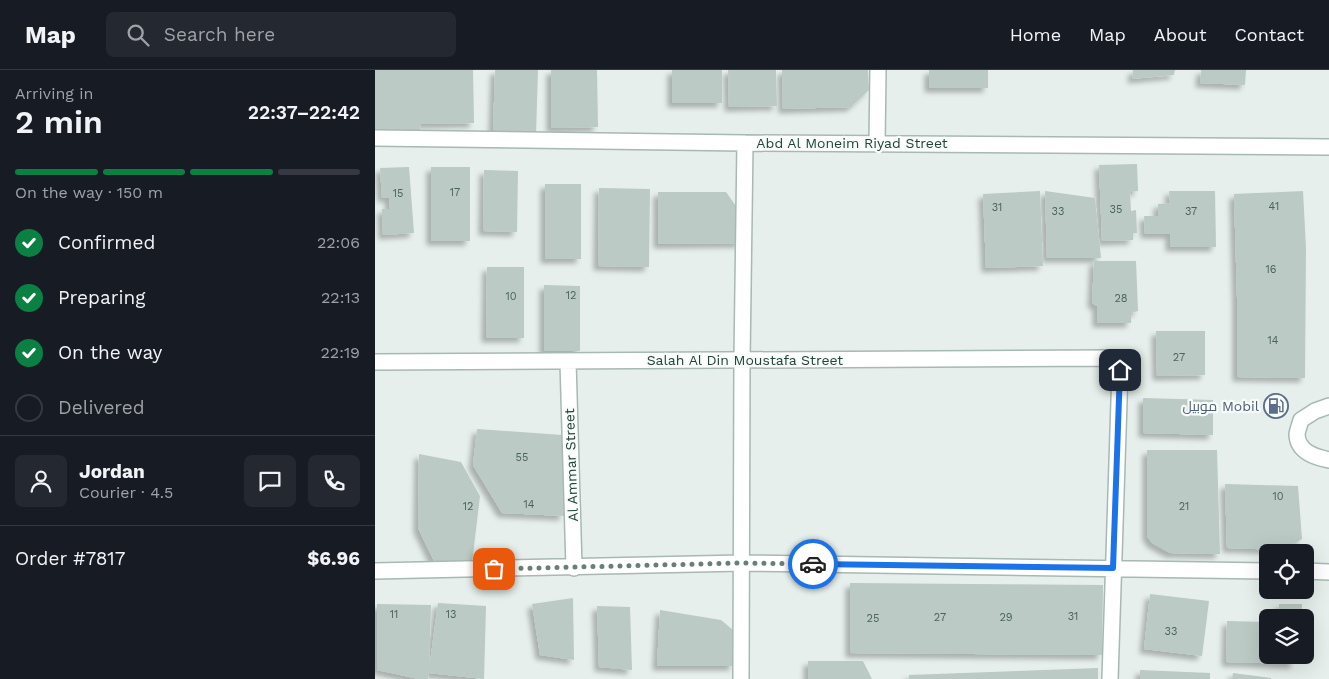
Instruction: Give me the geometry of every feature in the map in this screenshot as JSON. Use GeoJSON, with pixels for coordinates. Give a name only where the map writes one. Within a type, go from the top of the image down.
{"type":"FeatureCollection","features":[{"type":"Feature","properties":{"kind":"street"},"geometry":{"type":"LineString","coordinates":[[877,143],[878,70]]}},
{"type":"Feature","properties":{"kind":"street","name":"Abd Al Moneim Riyad Street"},"geometry":{"type":"LineString","coordinates":[[375,138],[745,143],[1329,147]]}},
{"type":"Feature","properties":{"kind":"street"},"geometry":{"type":"LineString","coordinates":[[741,679],[745,143]]}},
{"type":"Feature","properties":{"kind":"street","name":"Salah Al Din Moustafa Street"},"geometry":{"type":"LineString","coordinates":[[375,362],[1102,358],[1115,361],[1120,370],[1113,568]]}},
{"type":"Feature","properties":{"kind":"street","name":"Al Ammar Street"},"geometry":{"type":"LineString","coordinates":[[568,361],[573,568]]}},
{"type":"Feature","properties":{"kind":"street"},"geometry":{"type":"LineString","coordinates":[[1329,406],[1315,411],[1301,420],[1297,435],[1303,450],[1316,457],[1329,460]]}},
{"type":"Feature","properties":{"kind":"street"},"geometry":{"type":"LineString","coordinates":[[375,572],[742,563],[1259,571]]}},
{"type":"Feature","properties":{"kind":"street"},"geometry":{"type":"LineString","coordinates":[[1110,679],[1113,568]]}},
{"type":"Feature","properties":{"kind":"street"},"geometry":{"type":"LineString","coordinates":[[1314,571],[1329,572]]}},
{"type":"Feature","properties":{"kind":"building"},"geometry":{"type":"Polygon","coordinates":[[[375,70],[473,70],[474,123],[420,124],[421,136],[375,135],[375,70]]]}},
{"type":"Feature","properties":{"kind":"building"},"geometry":{"type":"Polygon","coordinates":[[[495,70],[538,70],[536,135],[493,133],[495,70]]]}},
{"type":"Feature","properties":{"kind":"building"},"geometry":{"type":"Polygon","coordinates":[[[551,70],[597,70],[598,127],[551,128],[551,70]]]}},
{"type":"Feature","properties":{"kind":"building"},"geometry":{"type":"Polygon","coordinates":[[[672,70],[722,70],[722,103],[672,103],[672,70]]]}},
{"type":"Feature","properties":{"kind":"building"},"geometry":{"type":"Polygon","coordinates":[[[728,70],[776,70],[777,106],[729,107],[728,70]]]}},
{"type":"Feature","properties":{"kind":"building"},"geometry":{"type":"Polygon","coordinates":[[[782,70],[868,70],[869,90],[851,107],[783,109],[782,70]]]}},
{"type":"Feature","properties":{"kind":"building"},"geometry":{"type":"Polygon","coordinates":[[[929,70],[988,70],[988,88],[929,88],[929,70]]]}},
{"type":"Feature","properties":{"kind":"building"},"geometry":{"type":"Polygon","coordinates":[[[1133,70],[1175,70],[1174,75],[1132,79],[1133,70]]]}},
{"type":"Feature","properties":{"kind":"building"},"geometry":{"type":"Polygon","coordinates":[[[1201,70],[1246,70],[1245,85],[1200,83],[1201,70]]]}},
{"type":"Feature","properties":{"kind":"building"},"geometry":{"type":"Polygon","coordinates":[[[1137,164],[1138,191],[1130,192],[1131,211],[1136,210],[1137,233],[1133,233],[1133,240],[1102,241],[1099,165],[1137,164]]]}},
{"type":"Feature","properties":{"kind":"building"},"geometry":{"type":"Polygon","coordinates":[[[409,167],[414,233],[383,235],[382,209],[390,209],[389,197],[382,198],[380,168],[409,167]]]}},
{"type":"Feature","properties":{"kind":"building"},"geometry":{"type":"Polygon","coordinates":[[[431,167],[470,167],[470,241],[431,241],[431,167]]]}},
{"type":"Feature","properties":{"kind":"building"},"geometry":{"type":"Polygon","coordinates":[[[484,170],[518,171],[517,232],[483,231],[484,170]]]}},
{"type":"Feature","properties":{"kind":"building"},"geometry":{"type":"Polygon","coordinates":[[[545,184],[581,184],[581,259],[545,259],[545,184]]]}},
{"type":"Feature","properties":{"kind":"building"},"geometry":{"type":"Polygon","coordinates":[[[599,188],[650,189],[649,267],[598,266],[599,188]]]}},
{"type":"Feature","properties":{"kind":"building"},"geometry":{"type":"Polygon","coordinates":[[[1040,191],[1043,266],[986,268],[983,194],[1040,191]]]}},
{"type":"Feature","properties":{"kind":"building"},"geometry":{"type":"Polygon","coordinates":[[[1045,191],[1095,198],[1101,258],[1047,258],[1045,191]]]}},
{"type":"Feature","properties":{"kind":"building"},"geometry":{"type":"Polygon","coordinates":[[[1169,191],[1215,191],[1216,247],[1170,247],[1170,234],[1145,234],[1144,216],[1158,216],[1158,204],[1170,203],[1169,191]]]}},
{"type":"Feature","properties":{"kind":"building"},"geometry":{"type":"Polygon","coordinates":[[[1303,191],[1306,248],[1305,378],[1237,377],[1234,194],[1303,191]]]}},
{"type":"Feature","properties":{"kind":"building"},"geometry":{"type":"Polygon","coordinates":[[[658,192],[726,192],[741,213],[741,243],[658,244],[658,192]]]}},
{"type":"Feature","properties":{"kind":"building"},"geometry":{"type":"Polygon","coordinates":[[[1094,261],[1136,261],[1138,311],[1131,313],[1131,323],[1097,323],[1097,306],[1092,303],[1094,261]]]}},
{"type":"Feature","properties":{"kind":"building"},"geometry":{"type":"Polygon","coordinates":[[[487,267],[524,267],[524,338],[486,338],[487,267]]]}},
{"type":"Feature","properties":{"kind":"building"},"geometry":{"type":"Polygon","coordinates":[[[544,285],[580,286],[580,351],[544,351],[544,285]]]}},
{"type":"Feature","properties":{"kind":"building"},"geometry":{"type":"Polygon","coordinates":[[[1156,331],[1205,331],[1205,375],[1157,376],[1156,331]]]}},
{"type":"Feature","properties":{"kind":"building"},"geometry":{"type":"Polygon","coordinates":[[[1143,398],[1213,400],[1213,435],[1143,433],[1143,398]]]}},
{"type":"Feature","properties":{"kind":"building"},"geometry":{"type":"Polygon","coordinates":[[[477,429],[562,435],[564,516],[502,513],[473,465],[477,429]]]}},
{"type":"Feature","properties":{"kind":"building"},"geometry":{"type":"Polygon","coordinates":[[[1147,450],[1217,450],[1220,554],[1170,553],[1152,543],[1147,536],[1147,450]]]}},
{"type":"Feature","properties":{"kind":"building"},"geometry":{"type":"Polygon","coordinates":[[[419,454],[461,462],[480,496],[472,563],[434,561],[418,528],[419,454]]]}},
{"type":"Feature","properties":{"kind":"building"},"geometry":{"type":"Polygon","coordinates":[[[1225,484],[1298,486],[1302,539],[1293,544],[1259,544],[1259,549],[1227,548],[1225,484]]]}},
{"type":"Feature","properties":{"kind":"building"},"geometry":{"type":"Polygon","coordinates":[[[850,583],[1103,585],[1102,655],[850,653],[850,583]]]}},
{"type":"Feature","properties":{"kind":"building"},"geometry":{"type":"Polygon","coordinates":[[[1150,594],[1209,601],[1202,656],[1144,649],[1150,594]]]}},
{"type":"Feature","properties":{"kind":"building"},"geometry":{"type":"Polygon","coordinates":[[[573,598],[574,660],[540,655],[532,604],[573,598]]]}},
{"type":"Feature","properties":{"kind":"building"},"geometry":{"type":"Polygon","coordinates":[[[438,603],[486,606],[484,679],[429,673],[428,679],[419,679],[377,670],[377,604],[431,605],[429,670],[438,603]]]}},
{"type":"Feature","properties":{"kind":"building"},"geometry":{"type":"Polygon","coordinates":[[[1279,604],[1302,604],[1302,609],[1279,609],[1279,604]]]}},
{"type":"Feature","properties":{"kind":"building"},"geometry":{"type":"Polygon","coordinates":[[[597,606],[630,607],[632,670],[599,667],[597,606]]]}},
{"type":"Feature","properties":{"kind":"building"},"geometry":{"type":"Polygon","coordinates":[[[660,610],[721,620],[733,630],[734,666],[657,666],[660,610]]]}},
{"type":"Feature","properties":{"kind":"building"},"geometry":{"type":"Polygon","coordinates":[[[1227,621],[1259,622],[1259,663],[1226,662],[1227,621]]]}},
{"type":"Feature","properties":{"kind":"building"},"geometry":{"type":"Polygon","coordinates":[[[808,661],[863,661],[872,679],[808,679],[808,661]]]}},
{"type":"Feature","properties":{"kind":"building"},"geometry":{"type":"Polygon","coordinates":[[[1098,668],[1098,679],[909,679],[909,675],[1098,668]]]}},
{"type":"Feature","properties":{"kind":"building"},"geometry":{"type":"Polygon","coordinates":[[[1140,670],[1210,673],[1210,679],[1140,679],[1140,670]]]}},
{"type":"Feature","properties":{"kind":"building"},"geometry":{"type":"Polygon","coordinates":[[[1233,673],[1271,678],[1271,679],[1232,679],[1233,673]]]}},
{"type":"Feature","properties":{"kind":"way so far"},"geometry":{"type":"LineString","coordinates":[[494,569],[742,563],[813,564]]}},
{"type":"Feature","properties":{"kind":"place","name":"موبيل Mobil"},"geometry":{"type":"Point","coordinates":[1276,406]}},
{"type":"Feature","properties":{"kind":"route"},"geometry":{"type":"LineString","coordinates":[[813,564],[1113,568],[1120,370]]}}]}
